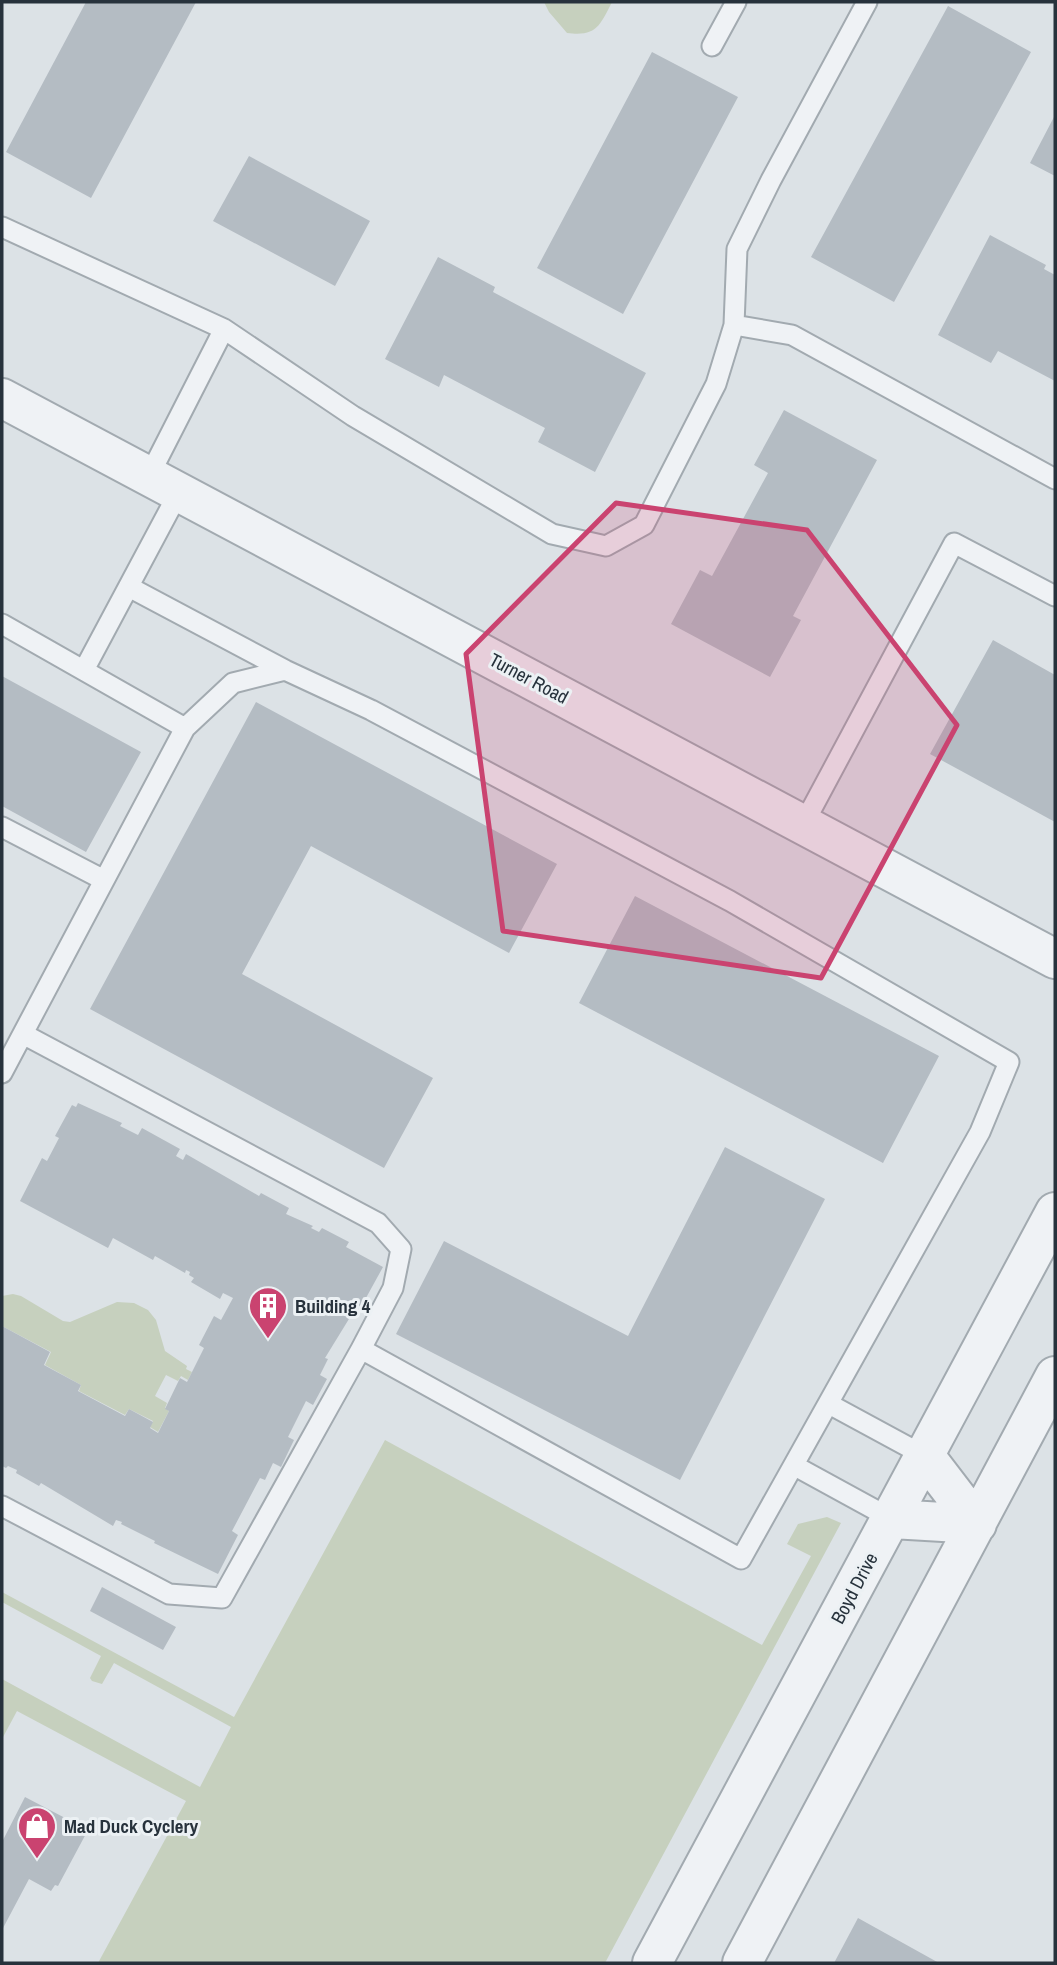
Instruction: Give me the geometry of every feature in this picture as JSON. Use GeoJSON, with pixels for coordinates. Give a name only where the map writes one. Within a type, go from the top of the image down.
{"type":"FeatureCollection","features":[{"type":"Feature","properties":{"kind":"street","name":"Turner Road"},"geometry":{"type":"LineString","coordinates":[[2,398],[1055,959]]}},
{"type":"Feature","properties":{"kind":"street","name":"Boyd Drive"},"geometry":{"type":"LineString","coordinates":[[652,1963],[1055,1212]]}},
{"type":"Feature","properties":{"kind":"street"},"geometry":{"type":"LineString","coordinates":[[742,1963],[1055,1376]]}},
{"type":"Feature","properties":{"kind":"street"},"geometry":{"type":"LineString","coordinates":[[925,1456],[977,1524]]}},
{"type":"Feature","properties":{"kind":"street"},"geometry":{"type":"LineString","coordinates":[[892,1518],[977,1524]]}},
{"type":"Feature","properties":{"kind":"lane"},"geometry":{"type":"LineString","coordinates":[[712,46],[736,2]]}},
{"type":"Feature","properties":{"kind":"lane"},"geometry":{"type":"LineString","coordinates":[[2,228],[223,329],[353,416],[552,534],[606,546],[644,525],[716,384],[734,325],[737,249],[867,2]]}},
{"type":"Feature","properties":{"kind":"lane"},"geometry":{"type":"LineString","coordinates":[[734,325],[792,335],[1055,479]]}},
{"type":"Feature","properties":{"kind":"lane"},"geometry":{"type":"LineString","coordinates":[[84,670],[129,587],[164,484],[223,329]]}},
{"type":"Feature","properties":{"kind":"lane"},"geometry":{"type":"LineString","coordinates":[[803,825],[954,543],[1055,596]]}},
{"type":"Feature","properties":{"kind":"lane"},"geometry":{"type":"LineString","coordinates":[[129,587],[285,670],[371,710],[719,894],[1009,1062],[980,1132],[741,1559],[361,1349]]}},
{"type":"Feature","properties":{"kind":"lane"},"geometry":{"type":"LineString","coordinates":[[2,624],[185,728]]}},
{"type":"Feature","properties":{"kind":"lane"},"geometry":{"type":"LineString","coordinates":[[2,1073],[185,728],[233,683],[285,670]]}},
{"type":"Feature","properties":{"kind":"lane"},"geometry":{"type":"LineString","coordinates":[[2,827],[104,880]]}},
{"type":"Feature","properties":{"kind":"lane"},"geometry":{"type":"LineString","coordinates":[[2,1506],[169,1594],[222,1598],[393,1288],[401,1249],[378,1223],[23,1034]]}},
{"type":"Feature","properties":{"kind":"lane"},"geometry":{"type":"LineString","coordinates":[[830,1404],[925,1456]]}},
{"type":"Feature","properties":{"kind":"lane"},"geometry":{"type":"LineString","coordinates":[[794,1466],[892,1518]]}},
{"type":"Feature","properties":{"kind":"highlighted area"},"geometry":{"type":"Polygon","coordinates":[[[616,503],[807,530],[957,725],[821,978],[503,931],[466,654],[616,503]]]}},
{"type":"Feature","properties":{"kind":"green space"},"geometry":{"type":"Polygon","coordinates":[[[544,2],[612,2],[596,28],[577,34],[567,33],[544,2]]]}},
{"type":"Feature","properties":{"kind":"green space"},"geometry":{"type":"Polygon","coordinates":[[[13,1294],[63,1321],[70,1322],[117,1302],[134,1303],[148,1310],[156,1320],[165,1351],[192,1372],[188,1380],[181,1376],[178,1381],[166,1375],[155,1396],[167,1403],[165,1408],[169,1411],[158,1432],[150,1427],[153,1421],[129,1409],[125,1415],[79,1391],[81,1385],[45,1365],[51,1352],[2,1326],[2,1296],[13,1294]]]}},
{"type":"Feature","properties":{"kind":"green space"},"geometry":{"type":"Polygon","coordinates":[[[385,1440],[762,1645],[811,1556],[787,1544],[798,1524],[827,1517],[841,1523],[605,1963],[98,1963],[186,1801],[17,1711],[2,1739],[2,1679],[200,1787],[231,1727],[114,1663],[102,1684],[92,1681],[90,1678],[101,1656],[2,1602],[2,1592],[234,1717],[385,1440]]]}},
{"type":"Feature","properties":{"kind":"building"},"geometry":{"type":"Polygon","coordinates":[[[86,2],[196,2],[91,198],[6,152],[86,2]]]}},
{"type":"Feature","properties":{"kind":"building"},"geometry":{"type":"Polygon","coordinates":[[[948,6],[1031,52],[894,302],[811,257],[948,6]]]}},
{"type":"Feature","properties":{"kind":"building"},"geometry":{"type":"Polygon","coordinates":[[[652,52],[738,97],[623,314],[537,268],[652,52]]]}},
{"type":"Feature","properties":{"kind":"building"},"geometry":{"type":"Polygon","coordinates":[[[1055,115],[1055,176],[1030,163],[1055,115]]]}},
{"type":"Feature","properties":{"kind":"building"},"geometry":{"type":"Polygon","coordinates":[[[249,156],[370,221],[335,286],[213,221],[249,156]]]}},
{"type":"Feature","properties":{"kind":"building"},"geometry":{"type":"Polygon","coordinates":[[[990,235],[1046,265],[1044,269],[1055,275],[1055,381],[998,351],[991,363],[938,335],[990,235]]]}},
{"type":"Feature","properties":{"kind":"building"},"geometry":{"type":"Polygon","coordinates":[[[438,257],[495,287],[493,292],[646,373],[595,472],[538,442],[545,428],[444,375],[439,387],[385,359],[438,257]]]}},
{"type":"Feature","properties":{"kind":"building"},"geometry":{"type":"Polygon","coordinates":[[[784,410],[877,460],[793,616],[801,620],[770,677],[671,624],[700,570],[712,576],[768,473],[754,465],[784,410]]]}},
{"type":"Feature","properties":{"kind":"building"},"geometry":{"type":"Polygon","coordinates":[[[993,640],[1055,675],[1055,822],[930,754],[993,640]]]}},
{"type":"Feature","properties":{"kind":"building"},"geometry":{"type":"Polygon","coordinates":[[[2,676],[141,752],[86,852],[2,806],[2,676]]]}},
{"type":"Feature","properties":{"kind":"building"},"geometry":{"type":"Polygon","coordinates":[[[256,702],[557,864],[509,953],[311,846],[242,974],[433,1078],[384,1168],[90,1009],[256,702]]]}},
{"type":"Feature","properties":{"kind":"building"},"geometry":{"type":"Polygon","coordinates":[[[635,896],[939,1056],[883,1163],[579,1003],[635,896]]]}},
{"type":"Feature","properties":{"kind":"building","name":"Building 4"},"geometry":{"type":"Polygon","coordinates":[[[78,1103],[122,1123],[120,1126],[138,1135],[142,1128],[180,1149],[176,1156],[183,1160],[186,1154],[259,1196],[261,1193],[289,1208],[286,1214],[313,1226],[311,1228],[319,1232],[322,1228],[349,1242],[346,1247],[383,1267],[361,1307],[354,1303],[349,1312],[352,1314],[325,1358],[328,1359],[320,1375],[327,1379],[313,1405],[306,1401],[288,1437],[294,1440],[281,1467],[273,1463],[265,1480],[260,1478],[232,1531],[238,1535],[218,1574],[154,1543],[155,1541],[121,1524],[122,1522],[116,1520],[113,1526],[41,1483],[39,1486],[16,1473],[17,1470],[2,1466],[2,1326],[50,1352],[44,1365],[81,1385],[78,1391],[125,1416],[129,1409],[153,1422],[150,1428],[158,1433],[169,1411],[165,1409],[180,1378],[187,1382],[204,1348],[199,1345],[214,1316],[221,1320],[233,1298],[223,1293],[220,1299],[191,1282],[194,1278],[189,1275],[190,1272],[186,1270],[185,1273],[155,1256],[153,1260],[113,1238],[108,1248],[20,1201],[42,1158],[47,1161],[59,1138],[55,1136],[72,1105],[76,1107],[78,1103]]]}},
{"type":"Feature","properties":{"kind":"building"},"geometry":{"type":"Polygon","coordinates":[[[725,1147],[825,1199],[680,1480],[396,1334],[444,1241],[628,1336],[725,1147]]]}},
{"type":"Feature","properties":{"kind":"building"},"geometry":{"type":"Polygon","coordinates":[[[102,1587],[176,1627],[163,1650],[90,1611],[102,1587]]]}},
{"type":"Feature","properties":{"kind":"building","name":"Mad Duck Cyclery"},"geometry":{"type":"Polygon","coordinates":[[[25,1797],[88,1830],[58,1886],[55,1885],[51,1891],[29,1879],[2,1930],[2,1842],[25,1797]]]}},
{"type":"Feature","properties":{"kind":"building"},"geometry":{"type":"Polygon","coordinates":[[[858,1918],[939,1963],[834,1963],[858,1918]]]}},
{"type":"Feature","properties":{"kind":"place","name":"Building 4"},"geometry":{"type":"Point","coordinates":[268,1340]}},
{"type":"Feature","properties":{"kind":"place","name":"Mad Duck Cyclery"},"geometry":{"type":"Point","coordinates":[37,1860]}}]}
